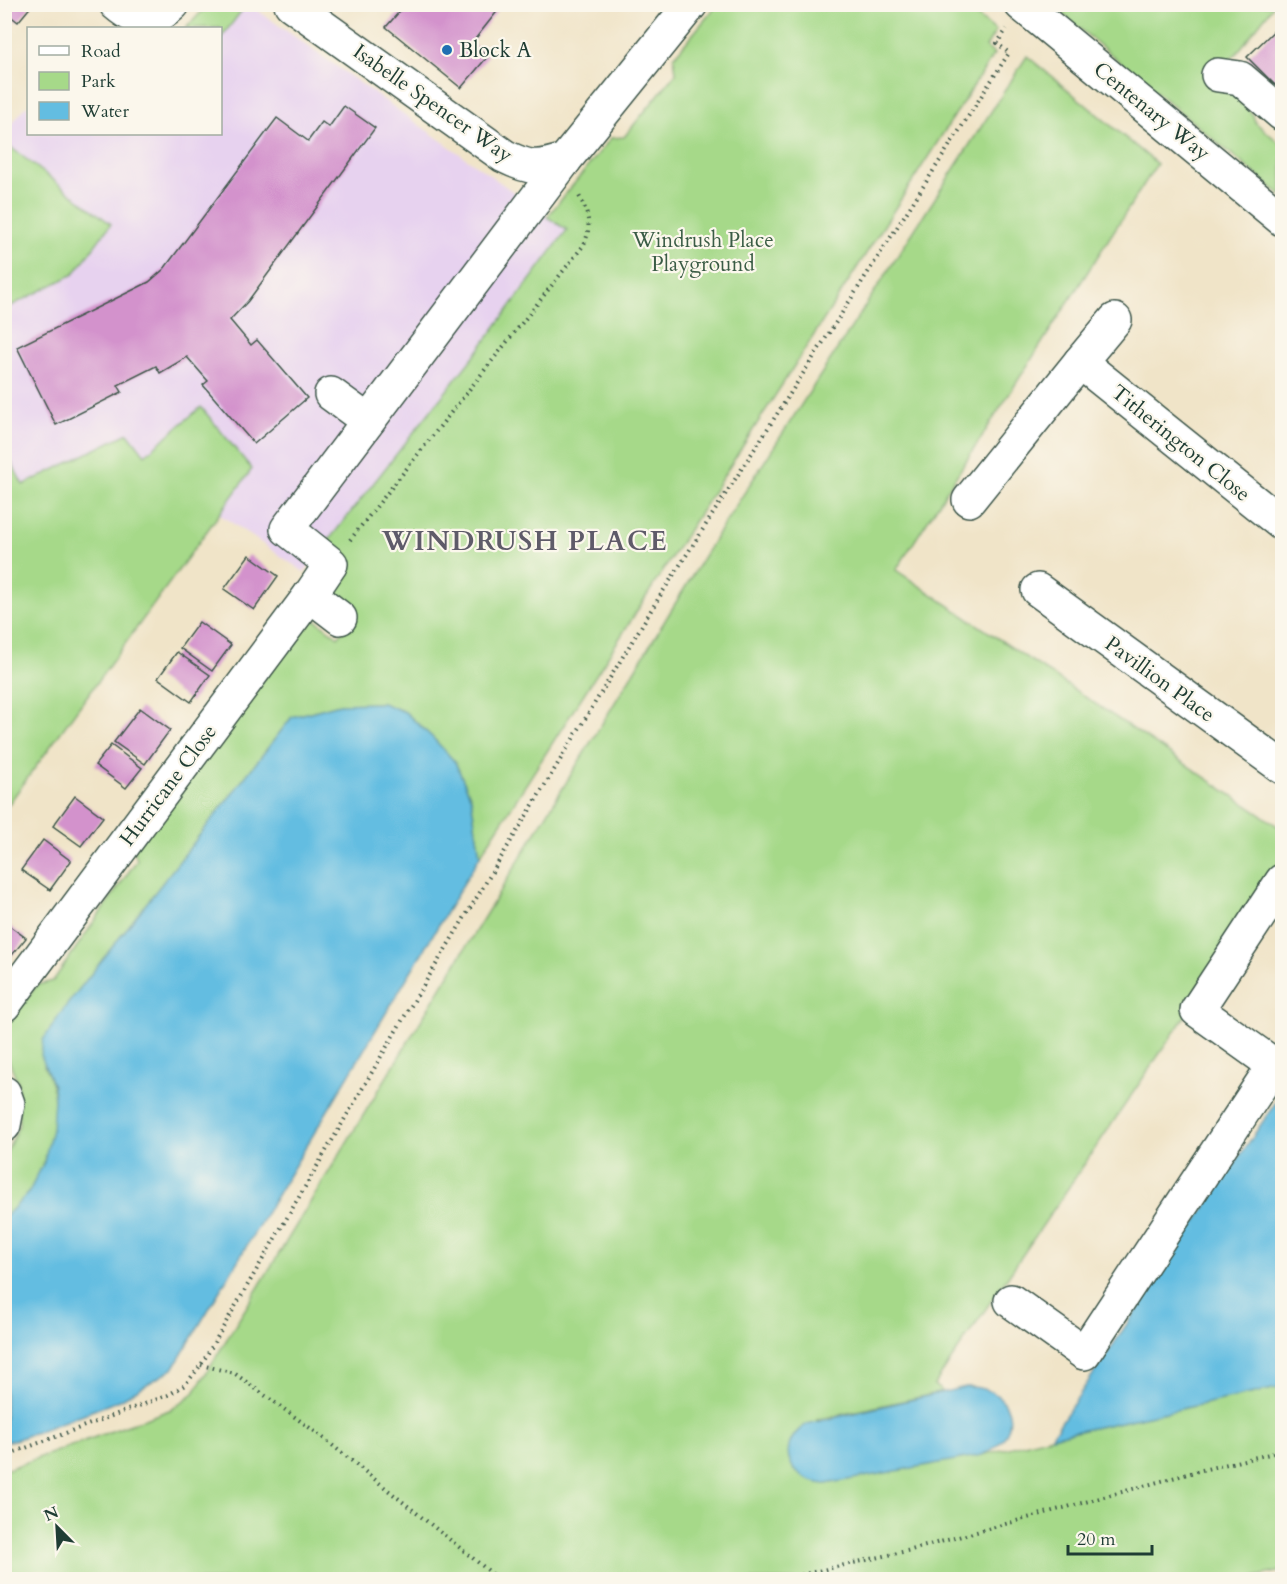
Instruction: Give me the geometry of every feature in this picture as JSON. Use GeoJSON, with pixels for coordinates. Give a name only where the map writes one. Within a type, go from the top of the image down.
{"type":"FeatureCollection","features":[{"type":"Feature","properties":{"kind":"street"},"geometry":{"type":"LineString","coordinates":[[116,4],[127,13],[149,20],[160,16],[173,4]]}},
{"type":"Feature","properties":{"kind":"street","name":"Isabelle Spencer Way"},"geometry":{"type":"LineString","coordinates":[[291,4],[504,156],[525,166],[559,168]]}},
{"type":"Feature","properties":{"kind":"street"},"geometry":{"type":"LineString","coordinates":[[331,564],[287,529],[559,168],[691,4]]}},
{"type":"Feature","properties":{"kind":"street","name":"Centenary Way"},"geometry":{"type":"LineString","coordinates":[[1022,5],[1282,219]]}},
{"type":"Feature","properties":{"kind":"street"},"geometry":{"type":"LineString","coordinates":[[1218,75],[1240,78],[1282,114]]}},
{"type":"Feature","properties":{"kind":"street"},"geometry":{"type":"LineString","coordinates":[[969,500],[1115,320]]}},
{"type":"Feature","properties":{"kind":"street","name":"Titherington Close"},"geometry":{"type":"LineString","coordinates":[[1080,362],[1282,524]]}},
{"type":"Feature","properties":{"kind":"street"},"geometry":{"type":"LineString","coordinates":[[331,394],[368,421]]}},
{"type":"Feature","properties":{"kind":"street","name":"Hurricane Close"},"geometry":{"type":"LineString","coordinates":[[4,1005],[331,564]]}},
{"type":"Feature","properties":{"kind":"street","name":"Pavillion Place"},"geometry":{"type":"LineString","coordinates":[[1038,590],[1282,767]]}},
{"type":"Feature","properties":{"kind":"street"},"geometry":{"type":"LineString","coordinates":[[310,595],[340,618]]}},
{"type":"Feature","properties":{"kind":"street"},"geometry":{"type":"LineString","coordinates":[[1011,1301],[1084,1353],[1274,1065],[1197,1010],[1282,881]]}},
{"type":"Feature","properties":{"kind":"street"},"geometry":{"type":"LineString","coordinates":[[4,1093],[8,1104],[4,1125]]}},
{"type":"Feature","properties":{"kind":"path"},"geometry":{"type":"LineString","coordinates":[[4,1456],[168,1395],[185,1385],[201,1365],[403,1019],[653,607],[1009,53],[997,43],[1022,5]]}},
{"type":"Feature","properties":{"kind":"path"},"geometry":{"type":"LineString","coordinates":[[331,564],[583,246],[588,237],[587,211],[559,168]]}},
{"type":"Feature","properties":{"kind":"path"},"geometry":{"type":"LineString","coordinates":[[201,1365],[234,1373],[317,1432],[500,1580]]}},
{"type":"Feature","properties":{"kind":"path"},"geometry":{"type":"LineString","coordinates":[[778,1580],[911,1550],[1198,1471],[1282,1451]]}},
{"type":"Feature","properties":{"kind":"shaded area"},"geometry":{"type":"Polygon","coordinates":[[[246,5],[250,5],[567,230],[477,352],[304,572],[219,514],[5,809],[4,133],[27,105],[27,135],[222,135],[222,37],[246,5]]]}},
{"type":"Feature","properties":{"kind":"green space"},"geometry":{"type":"Polygon","coordinates":[[[208,4],[246,5],[222,37],[222,27],[187,27],[208,4]]]}},
{"type":"Feature","properties":{"kind":"green space","name":"Windrush Place Playground"},"geometry":{"type":"Polygon","coordinates":[[[717,5],[964,5],[996,31],[986,47],[994,54],[480,856],[471,798],[455,762],[405,712],[382,703],[340,704],[292,717],[63,1010],[44,1066],[53,1096],[54,1113],[49,1146],[30,1190],[5,1217],[5,1156],[19,1125],[18,1082],[5,1052],[5,1027],[37,985],[53,981],[137,860],[134,849],[309,619],[317,621],[338,637],[357,612],[343,600],[337,591],[339,581],[349,565],[324,546],[477,352],[567,230],[547,217],[611,138],[624,137],[676,73],[674,57],[717,5]]]}},
{"type":"Feature","properties":{"kind":"green space"},"geometry":{"type":"Polygon","coordinates":[[[1055,5],[1274,5],[1237,53],[1209,78],[1239,97],[1253,115],[1255,122],[1282,145],[1282,196],[1067,18],[1055,5]]]}},
{"type":"Feature","properties":{"kind":"green space"},"geometry":{"type":"Polygon","coordinates":[[[1027,56],[1157,164],[896,570],[1282,829],[1282,874],[934,1385],[943,1392],[816,1420],[982,1455],[1051,1437],[1282,1387],[1282,1571],[1242,1580],[5,1580],[5,1470],[172,1409],[194,1393],[717,535],[1027,56]]]}},
{"type":"Feature","properties":{"kind":"green space"},"geometry":{"type":"Polygon","coordinates":[[[5,143],[111,224],[74,274],[5,309],[5,143]]]}},
{"type":"Feature","properties":{"kind":"green space"},"geometry":{"type":"Polygon","coordinates":[[[201,407],[252,469],[5,809],[5,450],[23,485],[128,433],[145,455],[201,407]]]}},
{"type":"Feature","properties":{"kind":"water"},"geometry":{"type":"Polygon","coordinates":[[[382,703],[405,712],[455,762],[471,798],[480,856],[173,1369],[120,1400],[5,1442],[5,1217],[29,1192],[44,1162],[52,1129],[53,1086],[41,1055],[43,1040],[63,1010],[292,717],[340,704],[382,703]]]}},
{"type":"Feature","properties":{"kind":"water"},"geometry":{"type":"Polygon","coordinates":[[[1282,1093],[1282,1387],[1051,1437],[1282,1093]]]}},
{"type":"Feature","properties":{"kind":"water"},"geometry":{"type":"Polygon","coordinates":[[[966,1387],[982,1389],[995,1394],[1004,1402],[1009,1413],[1009,1424],[1005,1436],[996,1446],[982,1455],[826,1484],[813,1482],[803,1477],[790,1461],[788,1452],[790,1442],[807,1424],[966,1387]]]}},
{"type":"Feature","properties":{"kind":"building"},"geometry":{"type":"Polygon","coordinates":[[[4,4],[33,4],[18,22],[4,11],[4,4]]]}},
{"type":"Feature","properties":{"kind":"building","name":"Block A"},"geometry":{"type":"Polygon","coordinates":[[[406,4],[503,4],[472,43],[488,56],[461,88],[386,27],[406,4]]]}},
{"type":"Feature","properties":{"kind":"building"},"geometry":{"type":"Polygon","coordinates":[[[1279,26],[1282,30],[1282,85],[1279,89],[1247,57],[1279,26]]]}},
{"type":"Feature","properties":{"kind":"building"},"geometry":{"type":"Polygon","coordinates":[[[344,106],[375,128],[248,301],[230,320],[251,345],[257,340],[307,398],[254,444],[203,385],[208,381],[187,357],[160,373],[156,366],[118,385],[122,392],[56,425],[17,347],[149,282],[164,269],[277,118],[308,141],[322,122],[329,127],[344,106]]]}},
{"type":"Feature","properties":{"kind":"building"},"geometry":{"type":"Polygon","coordinates":[[[249,555],[278,576],[254,610],[224,589],[249,555]]]}},
{"type":"Feature","properties":{"kind":"building"},"geometry":{"type":"Polygon","coordinates":[[[199,622],[231,645],[212,671],[180,648],[199,622]]]}},
{"type":"Feature","properties":{"kind":"building"},"geometry":{"type":"Polygon","coordinates":[[[177,652],[210,675],[191,702],[158,678],[177,652]]]}},
{"type":"Feature","properties":{"kind":"building"},"geometry":{"type":"Polygon","coordinates":[[[140,708],[170,730],[145,764],[114,742],[140,708]]]}},
{"type":"Feature","properties":{"kind":"building"},"geometry":{"type":"Polygon","coordinates":[[[111,745],[142,768],[126,788],[95,765],[111,745]]]}},
{"type":"Feature","properties":{"kind":"building"},"geometry":{"type":"Polygon","coordinates":[[[75,796],[103,817],[81,846],[53,826],[75,796]]]}},
{"type":"Feature","properties":{"kind":"building"},"geometry":{"type":"Polygon","coordinates":[[[43,840],[71,861],[50,890],[21,870],[43,840]]]}},
{"type":"Feature","properties":{"kind":"building"},"geometry":{"type":"Polygon","coordinates":[[[4,922],[26,938],[4,965],[4,922]]]}},
{"type":"Feature","properties":{"kind":"place","name":"Block A"},"geometry":{"type":"Point","coordinates":[447,50]}},
{"type":"Feature","properties":{"kind":"district","name":"WINDRUSH PLACE"},"geometry":{"type":"Point","coordinates":[525,541]}}]}
